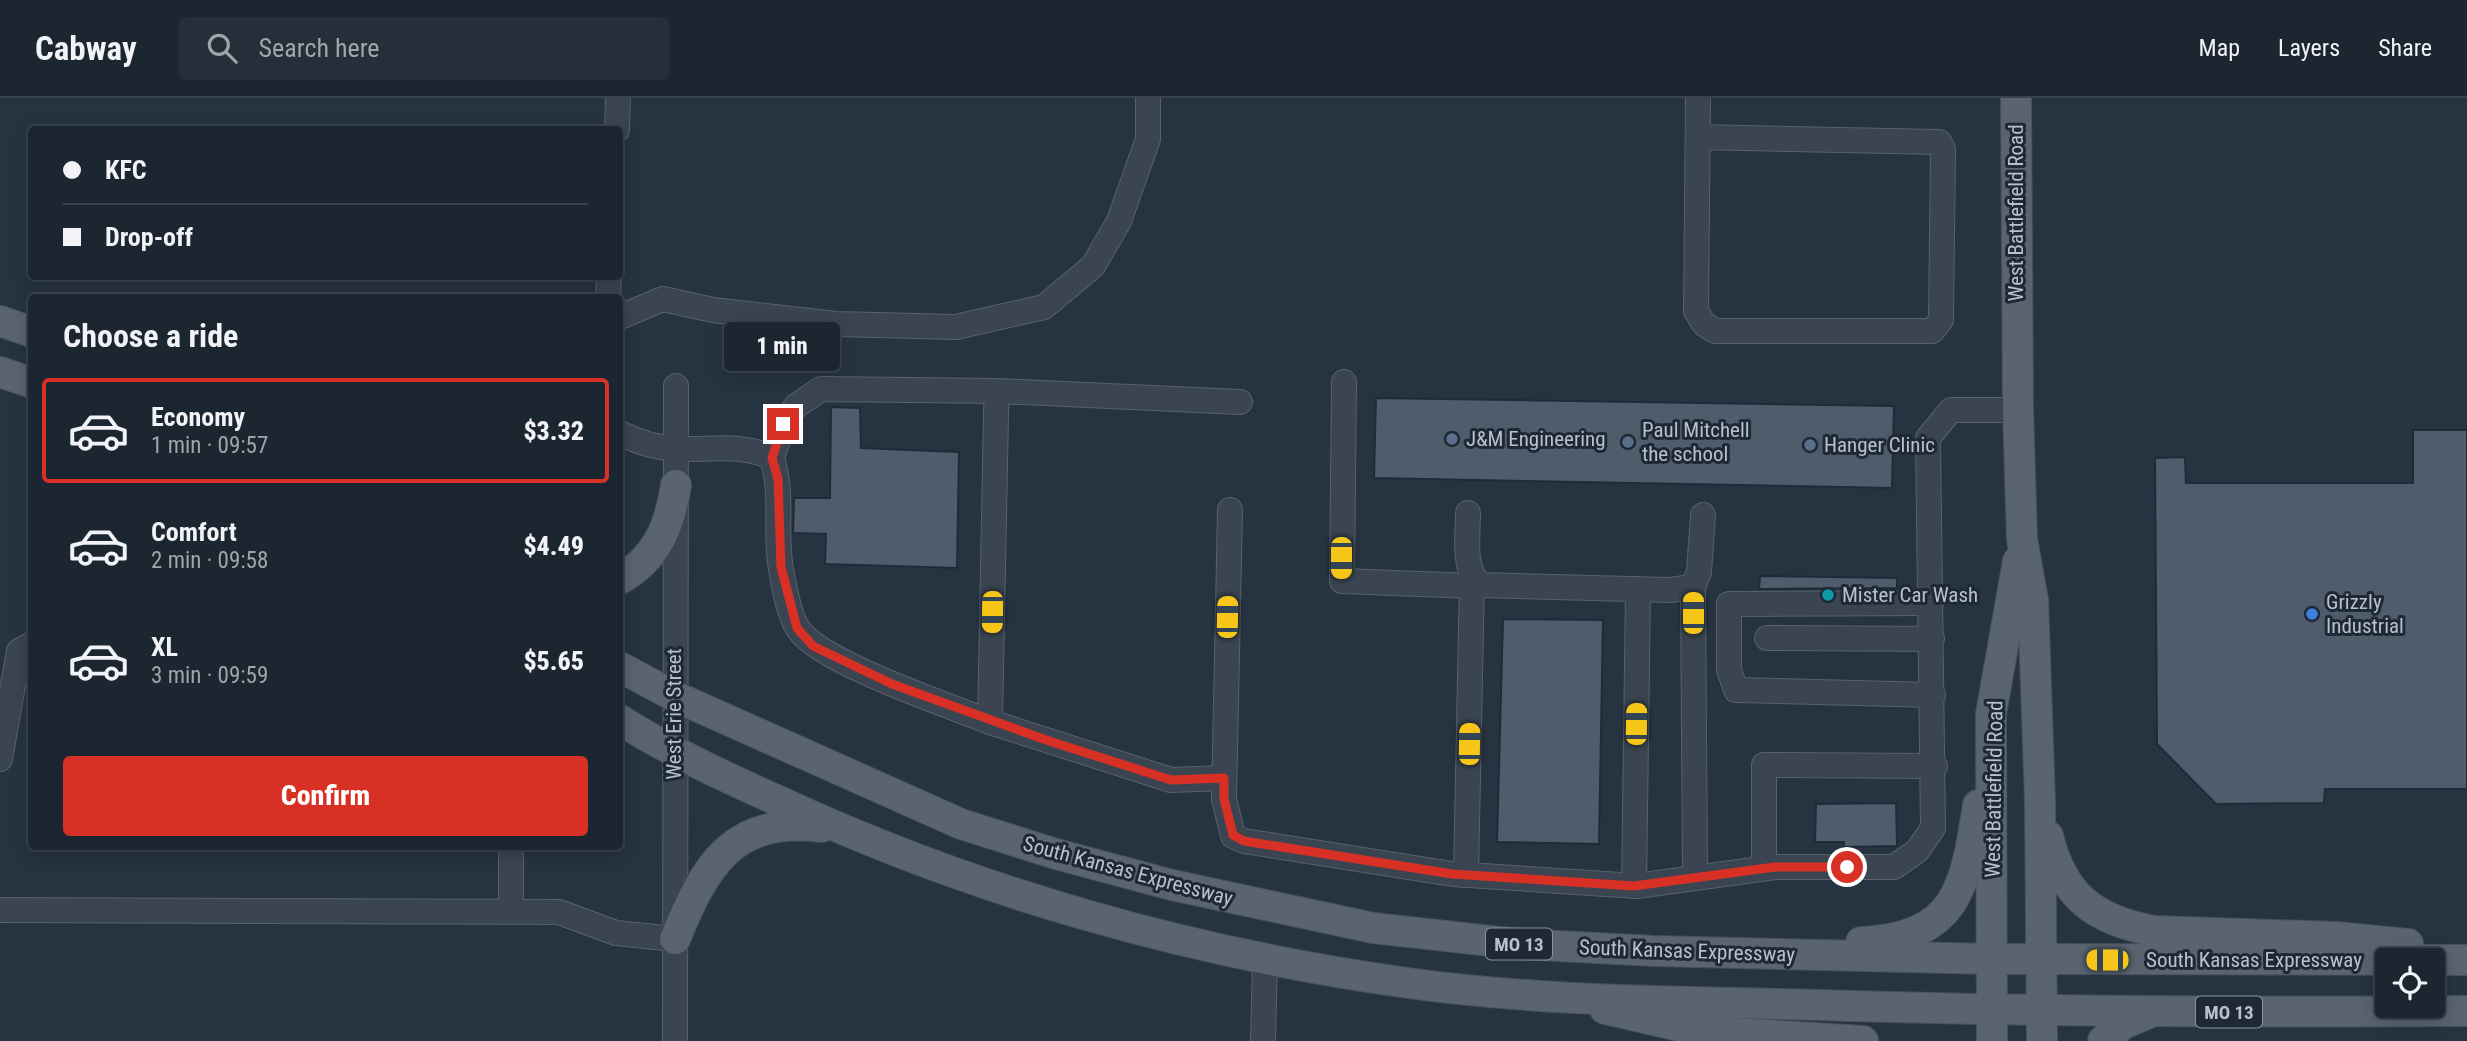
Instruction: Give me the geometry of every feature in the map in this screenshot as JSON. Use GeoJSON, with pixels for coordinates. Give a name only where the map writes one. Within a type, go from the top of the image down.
{"type":"FeatureCollection","features":[{"type":"Feature","properties":{"kind":"main road","name":"West Battlefield Road"},"geometry":{"type":"LineString","coordinates":[[2016,98],[2018,411],[2022,539],[2033,600],[2040,802],[2042,1041]]}},
{"type":"Feature","properties":{"kind":"main road"},"geometry":{"type":"LineString","coordinates":[[0,321],[28,331]]}},
{"type":"Feature","properties":{"kind":"main road"},"geometry":{"type":"LineString","coordinates":[[0,372],[28,382]]}},
{"type":"Feature","properties":{"kind":"main road"},"geometry":{"type":"LineString","coordinates":[[623,577],[645,560],[660,541],[672,512],[676,485]]}},
{"type":"Feature","properties":{"kind":"main road","name":"West Battlefield Road"},"geometry":{"type":"LineString","coordinates":[[1992,1041],[1991,714],[2022,539]]}},
{"type":"Feature","properties":{"kind":"main road","name":"South Kansas Expressway"},"geometry":{"type":"LineString","coordinates":[[623,669],[674,696],[961,824],[1056,854],[1172,885],[1373,928],[1518,944],[1654,951],[1992,959],[2467,958]]}},
{"type":"Feature","properties":{"kind":"main road"},"geometry":{"type":"LineString","coordinates":[[1654,951],[1868,942],[1909,934],[1937,920],[1956,896],[1963,878],[1991,714]]}},
{"type":"Feature","properties":{"kind":"main road","name":"MO 13"},"geometry":{"type":"LineString","coordinates":[[623,722],[674,754],[841,830],[969,879],[1071,910],[1265,958],[1401,982],[1564,997],[1991,1011],[2467,1011]]}},
{"type":"Feature","properties":{"kind":"main road"},"geometry":{"type":"LineString","coordinates":[[2040,802],[2049,842],[2065,881],[2082,902],[2112,922],[2154,931],[2378,940],[2467,958]]}},
{"type":"Feature","properties":{"kind":"main road"},"geometry":{"type":"LineString","coordinates":[[675,939],[699,884],[719,856],[737,841],[758,831],[782,826],[841,830]]}},
{"type":"Feature","properties":{"kind":"main road"},"geometry":{"type":"LineString","coordinates":[[1564,997],[1638,1019],[1700,1031],[1863,1041]]}},
{"type":"Feature","properties":{"kind":"main road"},"geometry":{"type":"LineString","coordinates":[[2103,1041],[2123,1024],[2151,1012]]}},
{"type":"Feature","properties":{"kind":"street"},"geometry":{"type":"LineString","coordinates":[[617,126],[618,98]]}},
{"type":"Feature","properties":{"kind":"street"},"geometry":{"type":"LineString","coordinates":[[623,316],[663,299],[713,310],[836,324],[956,327],[1044,307],[1093,265],[1119,221],[1149,139],[1148,98]]}},
{"type":"Feature","properties":{"kind":"street"},"geometry":{"type":"LineString","coordinates":[[1698,98],[1696,311],[1704,324],[1715,331],[1932,331],[1941,320],[1943,149],[1939,142],[1698,137]]}},
{"type":"Feature","properties":{"kind":"street"},"geometry":{"type":"LineString","coordinates":[[1344,382],[1342,581],[1472,582],[1481,585],[1638,589],[1693,587]]}},
{"type":"Feature","properties":{"kind":"street","name":"West Erie Street"},"geometry":{"type":"LineString","coordinates":[[675,1041],[676,386]]}},
{"type":"Feature","properties":{"kind":"street"},"geometry":{"type":"LineString","coordinates":[[1224,778],[1171,780],[990,722],[892,684],[813,646],[797,628],[781,567],[778,479],[772,458],[783,424],[796,406],[821,389],[997,391],[1240,402]]}},
{"type":"Feature","properties":{"kind":"street"},"geometry":{"type":"LineString","coordinates":[[990,722],[997,391]]}},
{"type":"Feature","properties":{"kind":"street"},"geometry":{"type":"LineString","coordinates":[[1230,510],[1224,799],[1233,835],[1244,841],[1466,875],[1634,886],[1764,868],[1894,867],[1917,850],[1933,828],[1935,766],[1928,438],[1951,410],[2018,411]]}},
{"type":"Feature","properties":{"kind":"street"},"geometry":{"type":"LineString","coordinates":[[623,434],[634,440],[676,449],[740,448],[772,458]]}},
{"type":"Feature","properties":{"kind":"street"},"geometry":{"type":"LineString","coordinates":[[1466,875],[1472,582],[1468,513]]}},
{"type":"Feature","properties":{"kind":"street"},"geometry":{"type":"LineString","coordinates":[[1695,877],[1693,587],[1699,572],[1703,515]]}},
{"type":"Feature","properties":{"kind":"street"},"geometry":{"type":"LineString","coordinates":[[1634,886],[1638,589]]}},
{"type":"Feature","properties":{"kind":"street"},"geometry":{"type":"LineString","coordinates":[[1931,603],[1729,604],[1729,670],[1736,690],[1933,695]]}},
{"type":"Feature","properties":{"kind":"street"},"geometry":{"type":"LineString","coordinates":[[1767,638],[1932,639]]}},
{"type":"Feature","properties":{"kind":"street"},"geometry":{"type":"LineString","coordinates":[[0,759],[19,651],[28,646]]}},
{"type":"Feature","properties":{"kind":"street"},"geometry":{"type":"LineString","coordinates":[[1764,868],[1764,765],[1935,766]]}},
{"type":"Feature","properties":{"kind":"street"},"geometry":{"type":"LineString","coordinates":[[510,850],[512,912]]}},
{"type":"Feature","properties":{"kind":"street"},"geometry":{"type":"LineString","coordinates":[[0,911],[559,912],[616,933],[675,939]]}},
{"type":"Feature","properties":{"kind":"street"},"geometry":{"type":"LineString","coordinates":[[1263,1041],[1265,958]]}},
{"type":"Feature","properties":{"kind":"building"},"geometry":{"type":"Polygon","coordinates":[[[1376,398],[1894,406],[1892,488],[1374,478],[1376,398]]]}},
{"type":"Feature","properties":{"kind":"building"},"geometry":{"type":"Polygon","coordinates":[[[831,407],[860,408],[861,448],[959,452],[957,568],[825,564],[826,534],[793,533],[794,498],[830,498],[831,407]]]}},
{"type":"Feature","properties":{"kind":"building","name":"Grizzly Industrial"},"geometry":{"type":"Polygon","coordinates":[[[2413,430],[2467,430],[2467,789],[2325,789],[2324,803],[2216,804],[2157,744],[2155,458],[2185,457],[2186,483],[2413,483],[2413,430]]]}},
{"type":"Feature","properties":{"kind":"building"},"geometry":{"type":"Polygon","coordinates":[[[1760,576],[1897,578],[1897,588],[1759,589],[1760,576]]]}},
{"type":"Feature","properties":{"kind":"building"},"geometry":{"type":"Polygon","coordinates":[[[1503,619],[1603,620],[1599,844],[1497,842],[1503,619]]]}},
{"type":"Feature","properties":{"kind":"building"},"geometry":{"type":"Polygon","coordinates":[[[1896,803],[1897,846],[1844,847],[1844,842],[1815,842],[1816,804],[1896,803]]]}},
{"type":"Feature","properties":{"kind":"place","name":"J&M Engineering"},"geometry":{"type":"Point","coordinates":[1452,439]}},
{"type":"Feature","properties":{"kind":"place","name":"Paul Mitchell the school"},"geometry":{"type":"Point","coordinates":[1628,442]}},
{"type":"Feature","properties":{"kind":"place","name":"Hanger Clinic"},"geometry":{"type":"Point","coordinates":[1810,445]}},
{"type":"Feature","properties":{"kind":"place","name":"Mister Car Wash"},"geometry":{"type":"Point","coordinates":[1828,595]}},
{"type":"Feature","properties":{"kind":"place","name":"Grizzly Industrial"},"geometry":{"type":"Point","coordinates":[2312,614]}},
{"type":"Feature","properties":{"kind":"route"},"geometry":{"type":"LineString","coordinates":[[783,424],[772,458],[778,479],[781,567],[797,628],[813,646],[892,684],[990,722],[1046,740],[1171,780],[1224,778],[1224,799],[1233,835],[1244,841],[1452,874],[1634,886],[1775,867],[1847,867]]}}]}
